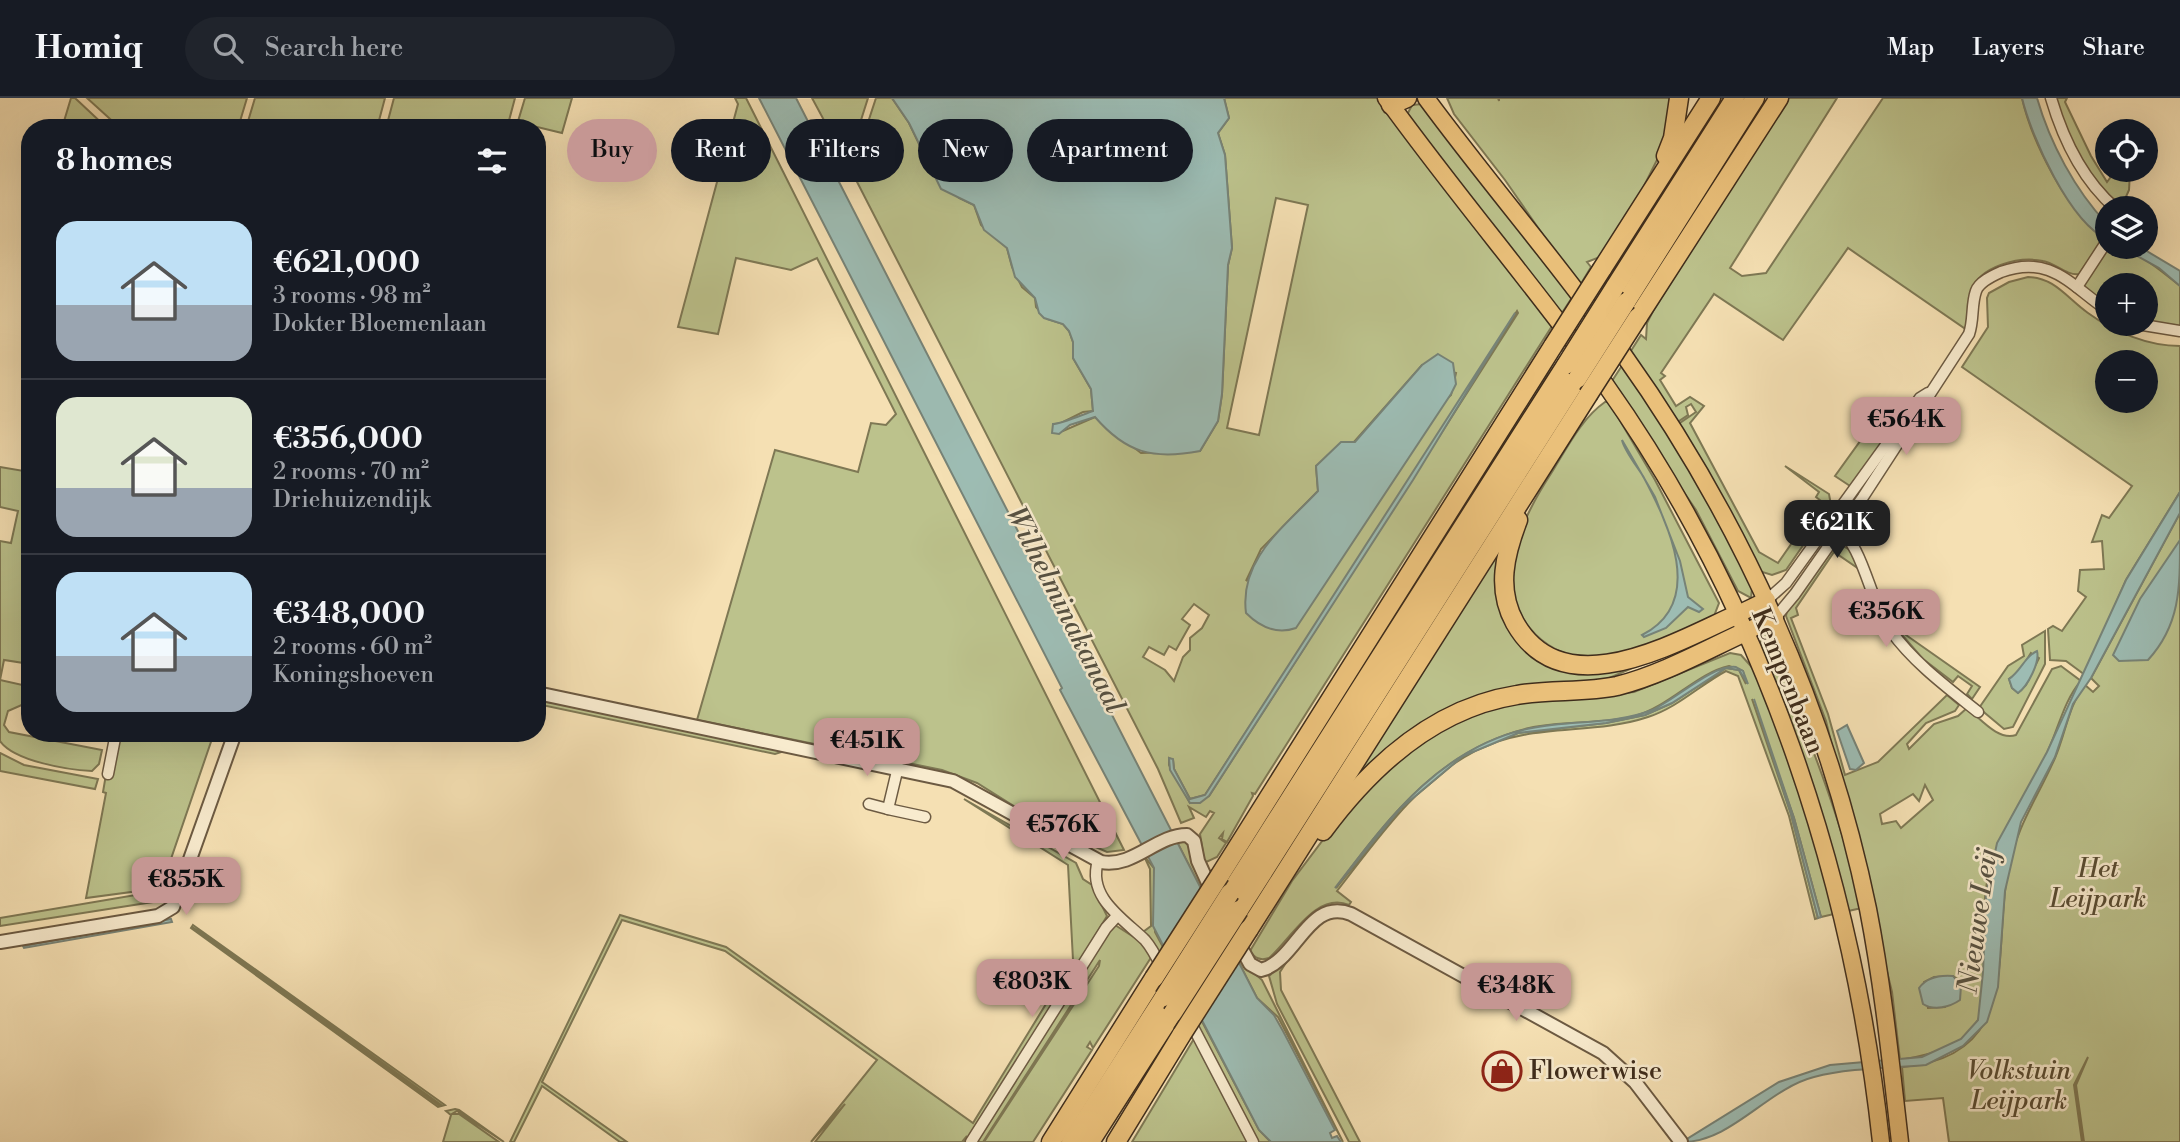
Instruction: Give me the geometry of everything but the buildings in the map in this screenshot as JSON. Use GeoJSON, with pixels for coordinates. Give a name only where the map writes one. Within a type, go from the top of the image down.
{"type":"FeatureCollection","features":[{"type":"Feature","properties":{"kind":"highway","name":"Kempenbaan"},"geometry":{"type":"LineString","coordinates":[[1426,98],[1623,354],[1677,434],[1724,514],[1767,600],[1844,814],[1867,908],[1890,1048],[1900,1142]]}},
{"type":"Feature","properties":{"kind":"highway"},"geometry":{"type":"LineString","coordinates":[[1654,187],[1673,138],[1679,98]]}},
{"type":"Feature","properties":{"kind":"highway"},"geometry":{"type":"LineString","coordinates":[[1051,1142],[1712,98]]}},
{"type":"Feature","properties":{"kind":"highway"},"geometry":{"type":"LineString","coordinates":[[1090,1142],[1239,910],[1571,372],[1615,287],[1735,98]]}},
{"type":"Feature","properties":{"kind":"highway"},"geometry":{"type":"LineString","coordinates":[[1070,1142],[1571,372],[1626,302],[1755,98]]}},
{"type":"Feature","properties":{"kind":"highway"},"geometry":{"type":"LineString","coordinates":[[1116,1142],[1535,478],[1779,98]]}},
{"type":"Feature","properties":{"kind":"highway","name":"Kempenbaan"},"geometry":{"type":"LineString","coordinates":[[1395,100],[1619,407],[1694,529],[1745,632],[1787,737],[1826,855],[1841,913],[1868,1049],[1881,1142]]}},
{"type":"Feature","properties":{"kind":"highway"},"geometry":{"type":"LineString","coordinates":[[1535,478],[1508,547],[1504,581],[1507,605],[1514,620],[1523,634],[1542,651],[1578,664],[1614,663],[1648,654],[1767,600]]}},
{"type":"Feature","properties":{"kind":"highway"},"geometry":{"type":"LineString","coordinates":[[1283,875],[1307,853],[1368,777],[1401,747],[1446,718],[1486,702],[1513,695],[1591,690],[1628,683],[1775,618]]}},
{"type":"Feature","properties":{"kind":"highway"},"geometry":{"type":"LineString","coordinates":[[1894,1091],[1905,1112]]}},
{"type":"Feature","properties":{"kind":"street"},"geometry":{"type":"LineString","coordinates":[[2051,98],[2083,172],[2102,196]]}},
{"type":"Feature","properties":{"kind":"street"},"geometry":{"type":"LineString","coordinates":[[2077,287],[2095,259]]}},
{"type":"Feature","properties":{"kind":"street"},"geometry":{"type":"LineString","coordinates":[[1775,618],[1855,508],[1969,334],[1974,318],[1975,292],[1987,279],[2013,268],[2042,267],[2060,274],[2095,301]]}},
{"type":"Feature","properties":{"kind":"street"},"geometry":{"type":"LineString","coordinates":[[2158,329],[2180,331]]}},
{"type":"Feature","properties":{"kind":"street"},"geometry":{"type":"LineString","coordinates":[[1767,600],[1786,583],[1843,500],[1920,398],[1929,393]]}},
{"type":"Feature","properties":{"kind":"street"},"geometry":{"type":"LineString","coordinates":[[1843,500],[1855,508]]}},
{"type":"Feature","properties":{"kind":"street"},"geometry":{"type":"LineString","coordinates":[[1828,522],[1839,528],[1852,546],[1891,632],[1917,661],[1979,712]]}},
{"type":"Feature","properties":{"kind":"street"},"geometry":{"type":"LineString","coordinates":[[546,695],[898,767],[970,787],[1098,861],[1120,862],[1174,837],[1187,835],[1194,841],[1203,875],[1250,964],[1256,969],[1270,967],[1321,914],[1333,910],[1351,914],[1603,1053],[1634,1082],[1679,1140]]}},
{"type":"Feature","properties":{"kind":"street"},"geometry":{"type":"LineString","coordinates":[[108,774],[114,742]]}},
{"type":"Feature","properties":{"kind":"street"},"geometry":{"type":"LineString","coordinates":[[0,942],[158,916],[173,907],[233,742]]}},
{"type":"Feature","properties":{"kind":"street"},"geometry":{"type":"LineString","coordinates":[[888,809],[898,767]]}},
{"type":"Feature","properties":{"kind":"street"},"geometry":{"type":"LineString","coordinates":[[869,804],[925,817]]}},
{"type":"Feature","properties":{"kind":"street"},"geometry":{"type":"LineString","coordinates":[[1098,861],[1095,881],[1117,916],[1147,942],[1155,953],[1253,1142]]}},
{"type":"Feature","properties":{"kind":"street"},"geometry":{"type":"LineString","coordinates":[[971,1142],[1106,928],[1117,916]]}},
{"type":"Feature","properties":{"kind":"green space"},"geometry":{"type":"Polygon","coordinates":[[[71,98],[75,98],[97,119],[65,119],[71,98]]]}},
{"type":"Feature","properties":{"kind":"green space"},"geometry":{"type":"Polygon","coordinates":[[[87,98],[247,98],[241,119],[110,119],[87,98]]]}},
{"type":"Feature","properties":{"kind":"green space"},"geometry":{"type":"Polygon","coordinates":[[[255,98],[385,98],[379,119],[249,119],[255,98]]]}},
{"type":"Feature","properties":{"kind":"green space"},"geometry":{"type":"Polygon","coordinates":[[[394,98],[515,98],[509,119],[388,119],[394,98]]]}},
{"type":"Feature","properties":{"kind":"green space"},"geometry":{"type":"Polygon","coordinates":[[[525,98],[572,98],[562,133],[546,129],[546,119],[519,119],[525,98]]]}},
{"type":"Feature","properties":{"kind":"green space"},"geometry":{"type":"Polygon","coordinates":[[[735,98],[746,98],[757,119],[734,119],[738,104],[735,98]]]}},
{"type":"Feature","properties":{"kind":"green space"},"geometry":{"type":"Polygon","coordinates":[[[812,98],[868,98],[861,119],[823,119],[812,98]]]}},
{"type":"Feature","properties":{"kind":"green space"},"geometry":{"type":"Polygon","coordinates":[[[876,98],[892,98],[909,123],[918,142],[918,182],[941,182],[959,198],[974,205],[981,225],[1007,248],[1012,267],[1022,287],[1035,298],[1036,307],[1047,319],[1063,324],[1069,331],[1073,342],[1073,358],[1091,389],[1093,411],[1083,412],[1059,424],[1063,431],[1095,417],[1141,453],[1200,451],[1218,421],[1222,394],[1228,265],[1232,248],[1225,155],[1218,133],[1229,118],[1224,98],[1379,98],[1552,326],[1255,794],[1252,793],[1253,796],[1227,842],[1222,839],[1223,833],[1219,838],[1226,843],[1217,857],[1206,862],[1208,867],[1204,860],[1200,834],[1214,813],[1210,811],[1206,817],[1189,807],[1194,818],[1181,823],[1158,769],[857,182],[904,182],[904,119],[869,119],[876,98]],[[1276,198],[1227,428],[1259,435],[1308,205],[1276,198]],[[1517,311],[1313,634],[1518,313],[1517,311]],[[1422,365],[1354,442],[1316,466],[1318,491],[1261,549],[1246,581],[1451,395],[1456,373],[1422,365]],[[1194,604],[1182,619],[1190,625],[1176,650],[1169,646],[1164,655],[1149,647],[1143,657],[1165,670],[1174,681],[1183,657],[1190,650],[1190,638],[1202,628],[1209,615],[1194,604]],[[1303,644],[1205,795],[1190,799],[1174,769],[1173,760],[1169,758],[1169,765],[1190,803],[1209,796],[1306,645],[1303,644]]]}},
{"type":"Feature","properties":{"kind":"green space"},"geometry":{"type":"Polygon","coordinates":[[[1447,98],[1498,98],[1499,101],[1499,98],[1674,98],[1660,154],[1637,200],[1600,257],[1587,262],[1591,267],[1579,287],[1505,180],[1454,114],[1447,98]]]}},
{"type":"Feature","properties":{"kind":"green space"},"geometry":{"type":"Polygon","coordinates":[[[1720,98],[1724,98],[1609,279],[1607,275],[1720,98]]]}},
{"type":"Feature","properties":{"kind":"green space"},"geometry":{"type":"Polygon","coordinates":[[[1787,98],[1837,98],[1730,268],[1742,276],[1766,273],[1883,98],[2022,98],[2034,135],[2053,175],[2064,194],[2095,230],[2095,251],[2079,274],[2070,273],[2048,262],[2023,260],[2001,265],[1983,275],[1971,291],[1967,330],[1848,248],[1783,340],[1714,294],[1661,373],[1665,376],[1660,380],[1676,406],[1690,397],[1704,406],[1690,423],[1759,552],[1778,563],[1821,501],[1816,497],[1819,492],[1785,466],[1829,494],[1831,505],[1786,570],[1772,575],[1759,571],[1677,425],[1696,412],[1691,404],[1686,407],[1688,415],[1676,423],[1629,354],[1641,335],[1646,339],[1647,323],[1787,98]]]}},
{"type":"Feature","properties":{"kind":"green space"},"geometry":{"type":"Polygon","coordinates":[[[2054,98],[2067,98],[2065,102],[2095,162],[2095,182],[2129,182],[2126,196],[2106,196],[2099,189],[2080,159],[2054,98]]]}},
{"type":"Feature","properties":{"kind":"green space"},"geometry":{"type":"Polygon","coordinates":[[[1422,104],[1573,296],[1560,316],[1407,115],[1412,105],[1422,104]]]}},
{"type":"Feature","properties":{"kind":"green space"},"geometry":{"type":"Polygon","coordinates":[[[771,148],[785,176],[785,182],[788,182],[1124,850],[1107,852],[1089,844],[1079,847],[977,783],[942,770],[697,720],[775,450],[858,472],[871,423],[886,425],[896,414],[817,258],[791,270],[736,258],[718,334],[678,327],[717,182],[771,182],[771,148]]]}},
{"type":"Feature","properties":{"kind":"green space"},"geometry":{"type":"Polygon","coordinates":[[[2101,259],[2144,259],[2180,286],[2180,327],[2158,324],[2158,273],[2095,273],[2095,296],[2082,287],[2101,259]]]}},
{"type":"Feature","properties":{"kind":"green space"},"geometry":{"type":"Polygon","coordinates":[[[2028,277],[2037,278],[2053,285],[2095,317],[2095,336],[2131,336],[2156,344],[2180,346],[2180,492],[2126,580],[2085,675],[2066,661],[2050,660],[2048,629],[2053,626],[2062,631],[2086,597],[2078,591],[2080,570],[2104,569],[2102,541],[2092,542],[2102,515],[2109,518],[2132,486],[1962,367],[1988,327],[1989,293],[2009,282],[2028,277]]]}},
{"type":"Feature","properties":{"kind":"green space"},"geometry":{"type":"Polygon","coordinates":[[[1558,354],[1537,393],[1225,883],[1223,879],[1558,354]]]}},
{"type":"Feature","properties":{"kind":"green space"},"geometry":{"type":"Polygon","coordinates":[[[1623,364],[1713,505],[1752,588],[1751,598],[1738,591],[1696,510],[1610,384],[1623,364]]]}},
{"type":"Feature","properties":{"kind":"green space"},"geometry":{"type":"Polygon","coordinates":[[[1605,402],[1609,402],[1655,480],[1719,603],[1714,616],[1654,644],[1621,655],[1589,658],[1555,649],[1530,628],[1515,599],[1512,564],[1522,528],[1539,493],[1582,424],[1605,402]]]}},
{"type":"Feature","properties":{"kind":"green space"},"geometry":{"type":"Polygon","coordinates":[[[1870,419],[1886,437],[1850,486],[1835,476],[1863,437],[1860,434],[1870,419]]]}},
{"type":"Feature","properties":{"kind":"green space"},"geometry":{"type":"Polygon","coordinates":[[[0,467],[21,470],[21,663],[4,660],[0,680],[0,541],[11,543],[18,511],[0,507],[0,467]]]}},
{"type":"Feature","properties":{"kind":"green space","name":"Het Leijpark"},"geometry":{"type":"Polygon","coordinates":[[[2180,513],[2180,1142],[2084,1142],[2076,1085],[2088,1057],[2074,1085],[2082,1142],[1949,1142],[1943,1098],[1905,1101],[1902,1067],[1941,1059],[1967,1044],[1984,1022],[1994,996],[2008,870],[2017,838],[2059,749],[2079,693],[2085,685],[2093,692],[2099,686],[2091,678],[2180,513]]]}},
{"type":"Feature","properties":{"kind":"green space"},"geometry":{"type":"Polygon","coordinates":[[[1507,539],[1503,599],[1561,665],[1711,634],[1607,679],[1478,702],[1337,805],[1507,539]]]}},
{"type":"Feature","properties":{"kind":"green space"},"geometry":{"type":"Polygon","coordinates":[[[1839,544],[1851,550],[1859,569],[1834,552],[1796,608],[1798,615],[1791,618],[1828,714],[1845,775],[1878,762],[1947,695],[1959,705],[1955,711],[1926,723],[1907,744],[1909,749],[1934,724],[1958,716],[1967,708],[1996,732],[2016,735],[2052,669],[2061,666],[2081,681],[2070,697],[2047,753],[1993,858],[1985,898],[1984,979],[1978,1020],[1964,1037],[1944,1049],[1900,1060],[1892,992],[1826,721],[1786,616],[1787,610],[1835,545],[1839,544]],[[1925,785],[1919,801],[1913,794],[1880,814],[1882,824],[1896,821],[1901,828],[1933,800],[1925,785]],[[1953,976],[1934,977],[1924,982],[1928,1008],[1945,1007],[1959,980],[1953,976]]]}},
{"type":"Feature","properties":{"kind":"green space"},"geometry":{"type":"Polygon","coordinates":[[[1896,628],[1980,687],[1972,699],[1967,694],[1972,686],[1958,676],[1953,682],[1923,659],[1896,628]]]}},
{"type":"Feature","properties":{"kind":"green space"},"geometry":{"type":"Polygon","coordinates":[[[1763,631],[1771,642],[1821,773],[1844,840],[1862,908],[1848,911],[1801,751],[1760,647],[1763,631]]]}},
{"type":"Feature","properties":{"kind":"green space"},"geometry":{"type":"Polygon","coordinates":[[[2045,631],[2045,664],[2013,727],[2004,729],[1979,708],[2008,666],[2024,656],[2022,645],[2045,631]],[[2031,653],[2019,672],[2009,679],[2012,688],[2018,693],[2026,685],[2039,658],[2031,653]]]}},
{"type":"Feature","properties":{"kind":"green space"},"geometry":{"type":"Polygon","coordinates":[[[1730,653],[1741,655],[1757,673],[1807,814],[1834,914],[1821,917],[1794,818],[1752,699],[1791,814],[1818,918],[1815,919],[1789,816],[1738,676],[1726,671],[1669,708],[1648,717],[1626,723],[1518,736],[1497,742],[1518,733],[1606,723],[1645,715],[1672,703],[1726,668],[1739,670],[1746,684],[1743,671],[1729,666],[1706,675],[1660,705],[1635,716],[1529,728],[1497,738],[1468,752],[1418,790],[1396,813],[1375,837],[1355,862],[1336,888],[1400,809],[1415,796],[1337,891],[1351,902],[1349,905],[1337,902],[1315,911],[1269,958],[1258,958],[1250,951],[1292,881],[1332,828],[1373,780],[1433,732],[1500,704],[1634,692],[1730,653]]]}},
{"type":"Feature","properties":{"kind":"green space"},"geometry":{"type":"Polygon","coordinates":[[[0,680],[21,685],[21,705],[8,711],[4,725],[9,732],[21,734],[21,742],[61,742],[102,750],[99,764],[92,771],[69,769],[29,759],[7,748],[0,741],[0,680]]]}},
{"type":"Feature","properties":{"kind":"green space"},"geometry":{"type":"Polygon","coordinates":[[[546,699],[788,750],[775,754],[546,706],[546,702],[555,703],[546,699]]]}},
{"type":"Feature","properties":{"kind":"green space"},"geometry":{"type":"Polygon","coordinates":[[[111,742],[211,742],[161,888],[86,898],[106,793],[103,792],[111,742]]]}},
{"type":"Feature","properties":{"kind":"green space"},"geometry":{"type":"Polygon","coordinates":[[[0,753],[24,765],[98,779],[95,789],[0,771],[0,753]]]}},
{"type":"Feature","properties":{"kind":"green space"},"geometry":{"type":"Polygon","coordinates":[[[964,799],[1076,863],[1083,879],[1092,885],[1107,916],[972,1142],[964,1142],[967,1136],[962,1142],[815,1142],[845,1104],[811,1142],[877,1060],[725,951],[622,920],[542,1082],[627,1142],[620,1142],[542,1086],[514,1142],[510,1142],[620,915],[726,947],[973,1123],[1073,960],[1068,865],[964,799]]]}},
{"type":"Feature","properties":{"kind":"green space"},"geometry":{"type":"Polygon","coordinates":[[[1176,840],[1186,841],[1244,964],[1262,980],[1343,1142],[1278,1017],[1257,998],[1176,840]]]}},
{"type":"Feature","properties":{"kind":"green space"},"geometry":{"type":"Polygon","coordinates":[[[1144,856],[1154,868],[1155,932],[1259,1130],[1271,1142],[1255,1142],[1157,951],[1143,932],[1151,926],[1150,869],[1144,856]]]}},
{"type":"Feature","properties":{"kind":"green space"},"geometry":{"type":"Polygon","coordinates":[[[165,890],[161,899],[153,902],[0,926],[0,918],[165,890]]]}},
{"type":"Feature","properties":{"kind":"green space"},"geometry":{"type":"Polygon","coordinates":[[[193,925],[445,1105],[438,1107],[191,928],[193,925]],[[192,927],[441,1105],[203,934],[192,927]]]}},
{"type":"Feature","properties":{"kind":"green space"},"geometry":{"type":"Polygon","coordinates":[[[1115,925],[1143,943],[1152,954],[1250,1142],[1132,1142],[1195,1037],[1152,956],[1093,1048],[1090,1042],[1087,1047],[1092,1050],[1033,1142],[984,1142],[1099,966],[1100,960],[983,1142],[977,1142],[1103,936],[1115,925]]]}},
{"type":"Feature","properties":{"kind":"green space"},"geometry":{"type":"Polygon","coordinates":[[[1289,958],[1280,972],[1281,990],[1360,1142],[1349,1142],[1277,1004],[1269,976],[1289,958]]]}},
{"type":"Feature","properties":{"kind":"green space"},"geometry":{"type":"Polygon","coordinates":[[[455,1109],[504,1142],[457,1111],[452,1114],[459,1114],[499,1142],[443,1142],[451,1115],[446,1111],[455,1109]]]}},
{"type":"Feature","properties":{"kind":"water"},"geometry":{"type":"Polygon","coordinates":[[[759,98],[796,98],[807,119],[785,119],[785,149],[759,98]]]}},
{"type":"Feature","properties":{"kind":"water"},"geometry":{"type":"Polygon","coordinates":[[[892,98],[1224,98],[1229,118],[1218,133],[1225,155],[1232,248],[1228,265],[1222,394],[1218,421],[1200,451],[1168,455],[1142,451],[1118,439],[1095,417],[1070,425],[1059,434],[1052,433],[1053,424],[1093,411],[1091,389],[1073,358],[1073,342],[1069,331],[1063,324],[1044,318],[1039,313],[1035,298],[1015,277],[1007,248],[984,230],[974,205],[941,189],[938,182],[1013,182],[1013,119],[918,119],[918,142],[892,98]]]}},
{"type":"Feature","properties":{"kind":"water"},"geometry":{"type":"Polygon","coordinates":[[[2022,98],[2037,98],[2065,165],[2095,211],[2095,231],[2079,216],[2054,177],[2022,98]]]}},
{"type":"Feature","properties":{"kind":"water"},"geometry":{"type":"Polygon","coordinates":[[[802,182],[839,182],[1257,998],[1274,1015],[1335,1130],[1330,1133],[1332,1138],[1337,1136],[1341,1142],[1271,1142],[1259,1130],[1153,926],[1154,868],[1060,690],[1062,688],[802,182]]]}},
{"type":"Feature","properties":{"kind":"water"},"geometry":{"type":"Polygon","coordinates":[[[2158,258],[2180,271],[2180,286],[2159,268],[2143,259],[2158,258]]]}},
{"type":"Feature","properties":{"kind":"water"},"geometry":{"type":"Polygon","coordinates":[[[1515,313],[1413,480],[1209,796],[1200,803],[1190,803],[1170,770],[1169,758],[1173,759],[1174,769],[1190,799],[1205,795],[1515,313]]]}},
{"type":"Feature","properties":{"kind":"water"},"geometry":{"type":"Polygon","coordinates":[[[1438,354],[1453,363],[1456,384],[1451,394],[1296,628],[1275,630],[1257,622],[1246,613],[1250,576],[1257,560],[1278,531],[1318,491],[1316,466],[1341,442],[1355,442],[1422,365],[1438,354]]]}},
{"type":"Feature","properties":{"kind":"water"},"geometry":{"type":"Polygon","coordinates":[[[2180,492],[2180,513],[2091,678],[2073,704],[2055,757],[2021,822],[2005,891],[1998,987],[1987,1022],[1963,1046],[1926,1065],[1855,1070],[1814,1077],[1781,1092],[1717,1134],[1682,1142],[1779,1082],[1830,1065],[1922,1057],[1961,1039],[1978,1020],[1986,895],[1997,843],[2047,752],[2126,580],[2180,492]]]}},
{"type":"Feature","properties":{"kind":"water"},"geometry":{"type":"Polygon","coordinates":[[[1665,521],[1680,561],[1688,597],[1703,609],[1699,612],[1688,607],[1666,628],[1644,637],[1642,635],[1662,621],[1673,603],[1677,583],[1676,561],[1665,521]]]}},
{"type":"Feature","properties":{"kind":"water"},"geometry":{"type":"Polygon","coordinates":[[[2180,540],[2176,605],[2159,647],[2148,660],[2119,661],[2113,655],[2140,599],[2180,540]]]}},
{"type":"Feature","properties":{"kind":"water"},"geometry":{"type":"Polygon","coordinates":[[[2037,651],[2037,661],[2032,674],[2018,693],[2012,688],[2009,679],[2029,656],[2037,651]]]}},
{"type":"Feature","properties":{"kind":"water"},"geometry":{"type":"Polygon","coordinates":[[[1736,667],[1743,671],[1748,684],[1739,670],[1727,668],[1736,667]]]}},
{"type":"Feature","properties":{"kind":"water"},"geometry":{"type":"Polygon","coordinates":[[[1725,668],[1672,703],[1645,715],[1606,723],[1518,733],[1463,756],[1500,737],[1532,728],[1623,718],[1661,705],[1716,671],[1725,668]]]}},
{"type":"Feature","properties":{"kind":"water"},"geometry":{"type":"Polygon","coordinates":[[[1754,699],[1794,818],[1821,917],[1818,918],[1791,814],[1754,699]]]}},
{"type":"Feature","properties":{"kind":"water"},"geometry":{"type":"Polygon","coordinates":[[[1847,725],[1864,763],[1856,770],[1850,769],[1837,731],[1847,725]]]}},
{"type":"Feature","properties":{"kind":"water"},"geometry":{"type":"Polygon","coordinates":[[[1463,756],[1400,809],[1335,888],[1396,812],[1419,789],[1463,756]]]}},
{"type":"Feature","properties":{"kind":"water"},"geometry":{"type":"Polygon","coordinates":[[[171,919],[172,922],[24,948],[23,946],[171,919]]]}},
{"type":"Feature","properties":{"kind":"water"},"geometry":{"type":"Polygon","coordinates":[[[1953,976],[1961,986],[1960,1000],[1942,1007],[1923,1004],[1919,988],[1922,984],[1934,978],[1953,976]]]}},
{"type":"Feature","properties":{"kind":"place","name":"Flowerwise"},"geometry":{"type":"Point","coordinates":[1502,1071]}},
{"type":"Feature","properties":{"kind":"water label","name":"Wilhelminakanaal"},"geometry":{"type":"Point","coordinates":[1065,610]}},
{"type":"Feature","properties":{"kind":"water label","name":"Nieuwe Leij"},"geometry":{"type":"Point","coordinates":[1978,921]}},
{"type":"Feature","properties":{"kind":"park label","name":"Volkstuin Leijpark"},"geometry":{"type":"Point","coordinates":[2019,1086]}}]}
